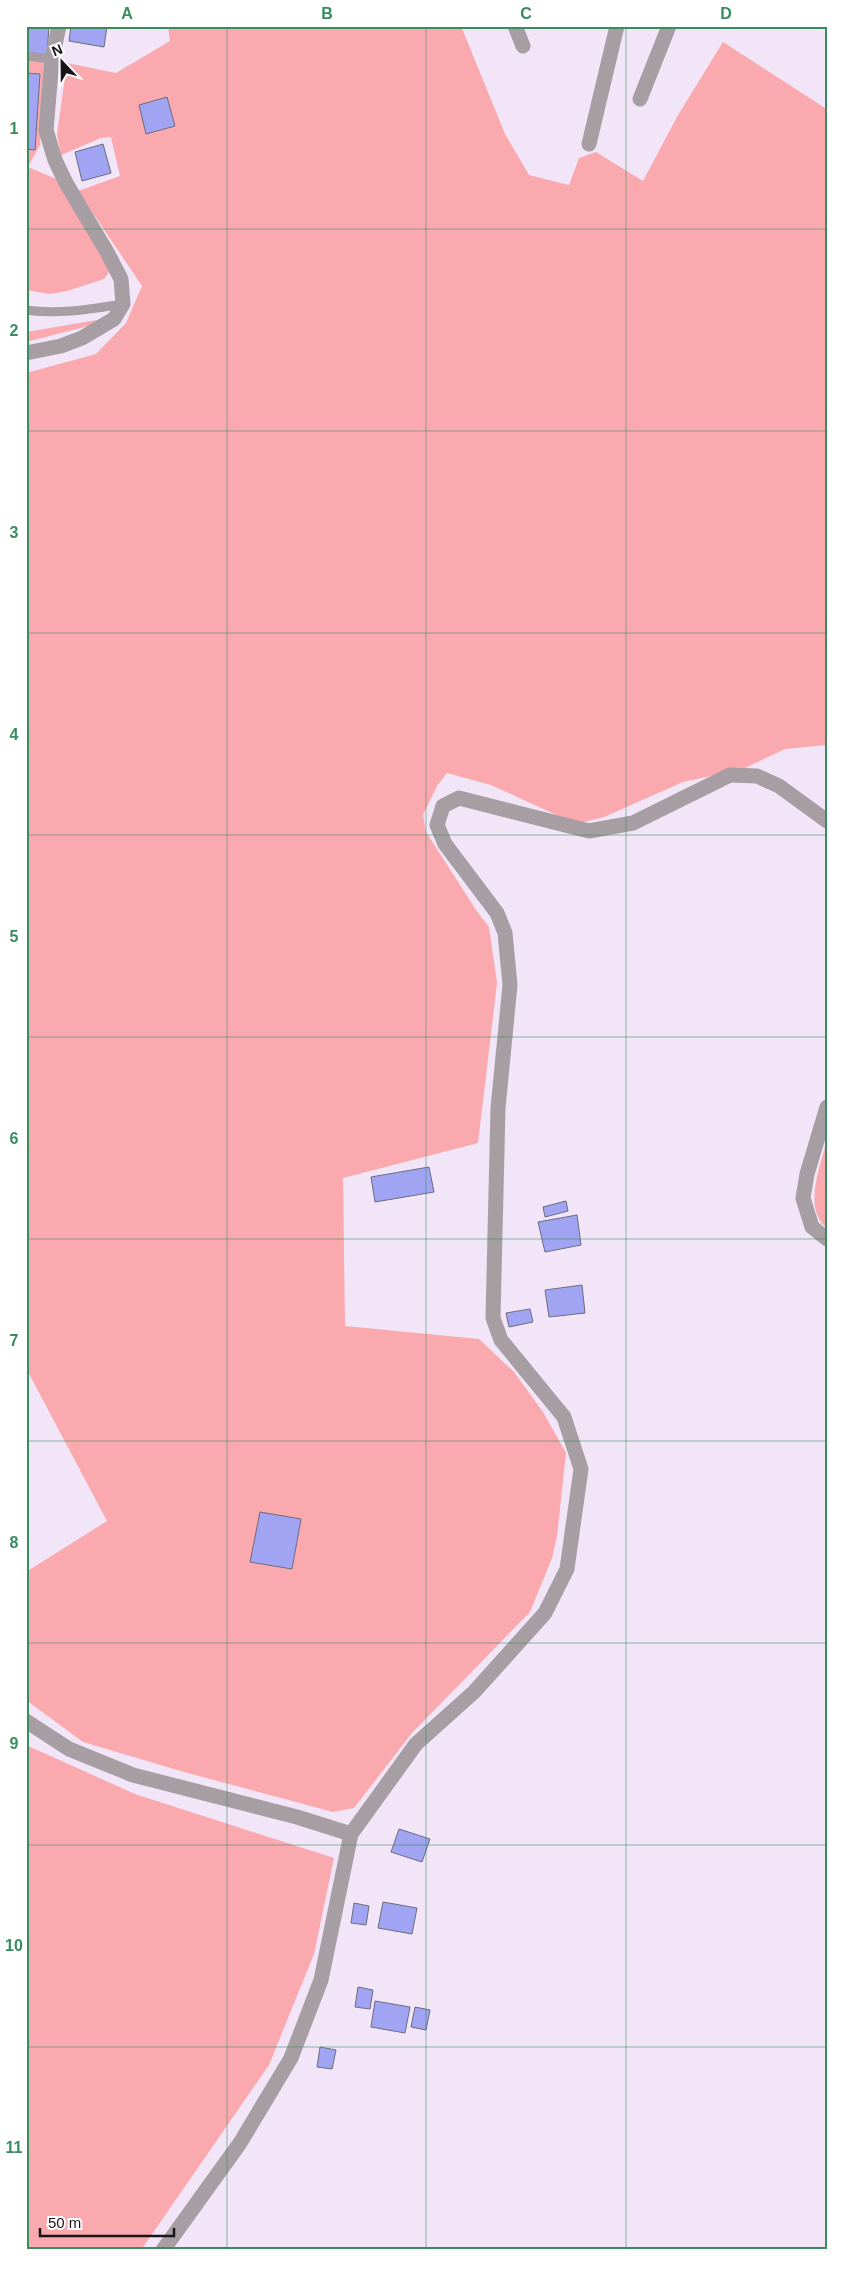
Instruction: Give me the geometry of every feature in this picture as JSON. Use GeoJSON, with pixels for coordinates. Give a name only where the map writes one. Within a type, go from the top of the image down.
{"type":"FeatureCollection","features":[{"type":"Feature","properties":{"kind":"street"},"geometry":{"type":"LineString","coordinates":[[26,353],[61,346],[82,338],[114,319],[123,304],[121,279],[66,183],[55,160],[46,130],[52,59],[59,26]]}},
{"type":"Feature","properties":{"kind":"street"},"geometry":{"type":"LineString","coordinates":[[515,26],[524,46]]}},
{"type":"Feature","properties":{"kind":"street"},"geometry":{"type":"LineString","coordinates":[[589,144],[617,26]]}},
{"type":"Feature","properties":{"kind":"street"},"geometry":{"type":"LineString","coordinates":[[640,99],[669,26]]}},
{"type":"Feature","properties":{"kind":"street"},"geometry":{"type":"LineString","coordinates":[[166,2249],[240,2143],[291,2058],[321,1980],[352,1834],[416,1744],[474,1692],[545,1613],[566,1569],[581,1469],[564,1417],[501,1340],[493,1318],[498,1108],[510,985],[505,933],[497,913],[445,844],[437,825],[443,806],[459,798],[589,831],[633,823],[730,775],[757,776],[779,786],[827,821]]}},
{"type":"Feature","properties":{"kind":"street"},"geometry":{"type":"LineString","coordinates":[[827,1107],[807,1174],[803,1198],[812,1226],[827,1239]]}},
{"type":"Feature","properties":{"kind":"street"},"geometry":{"type":"LineString","coordinates":[[26,1720],[69,1749],[134,1775],[297,1817],[352,1834]]}},
{"type":"Feature","properties":{"kind":"lane"},"geometry":{"type":"LineString","coordinates":[[26,56],[52,59]]}},
{"type":"Feature","properties":{"kind":"lane"},"geometry":{"type":"LineString","coordinates":[[26,310],[44,313],[76,311],[123,304]]}},
{"type":"Feature","properties":{"kind":"shaded area"},"geometry":{"type":"Polygon","coordinates":[[[168,26],[461,26],[505,134],[529,175],[569,185],[579,158],[596,152],[643,181],[678,115],[723,42],[825,108],[827,106],[827,745],[785,749],[743,769],[683,782],[604,817],[576,824],[491,785],[447,773],[437,786],[423,815],[426,832],[489,927],[497,983],[478,1143],[343,1178],[345,1326],[479,1339],[514,1372],[543,1412],[566,1453],[557,1536],[552,1558],[530,1612],[412,1733],[354,1808],[333,1812],[184,1772],[83,1742],[26,1700],[26,1572],[107,1521],[26,1368],[26,373],[96,354],[126,323],[142,286],[78,191],[120,176],[111,137],[101,138],[61,155],[57,134],[67,63],[116,73],[170,41],[168,26]]]}},
{"type":"Feature","properties":{"kind":"shaded area"},"geometry":{"type":"Polygon","coordinates":[[[26,52],[47,55],[40,145],[28,167],[61,181],[111,269],[104,279],[67,291],[50,294],[26,290],[26,52]]]}},
{"type":"Feature","properties":{"kind":"shaded area"},"geometry":{"type":"Polygon","coordinates":[[[97,320],[92,325],[26,342],[26,332],[97,320]]]}},
{"type":"Feature","properties":{"kind":"shaded area"},"geometry":{"type":"Polygon","coordinates":[[[827,1139],[827,1228],[820,1220],[814,1198],[815,1186],[827,1139]]]}},
{"type":"Feature","properties":{"kind":"shaded area"},"geometry":{"type":"Polygon","coordinates":[[[26,1745],[135,1794],[334,1858],[314,1954],[269,2065],[141,2250],[26,2250],[26,1745]]]}},
{"type":"Feature","properties":{"kind":"building"},"geometry":{"type":"Polygon","coordinates":[[[26,26],[49,26],[47,55],[26,52],[26,26]]]}},
{"type":"Feature","properties":{"kind":"building"},"geometry":{"type":"Polygon","coordinates":[[[71,26],[107,26],[104,47],[69,41],[71,26]]]}},
{"type":"Feature","properties":{"kind":"building"},"geometry":{"type":"Polygon","coordinates":[[[26,73],[40,74],[35,150],[26,149],[26,73]]]}},
{"type":"Feature","properties":{"kind":"building"},"geometry":{"type":"Polygon","coordinates":[[[167,97],[175,126],[146,134],[139,105],[167,97]]]}},
{"type":"Feature","properties":{"kind":"building"},"geometry":{"type":"Polygon","coordinates":[[[103,144],[111,173],[82,181],[75,152],[103,144]]]}},
{"type":"Feature","properties":{"kind":"building"},"geometry":{"type":"Polygon","coordinates":[[[429,1167],[434,1192],[375,1202],[371,1177],[429,1167]]]}},
{"type":"Feature","properties":{"kind":"building"},"geometry":{"type":"Polygon","coordinates":[[[566,1201],[568,1211],[545,1217],[543,1207],[566,1201]]]}},
{"type":"Feature","properties":{"kind":"building"},"geometry":{"type":"Polygon","coordinates":[[[577,1215],[581,1245],[545,1252],[538,1222],[577,1215]]]}},
{"type":"Feature","properties":{"kind":"building"},"geometry":{"type":"Polygon","coordinates":[[[582,1285],[585,1313],[549,1317],[545,1290],[582,1285]]]}},
{"type":"Feature","properties":{"kind":"building"},"geometry":{"type":"Polygon","coordinates":[[[530,1309],[533,1322],[509,1327],[506,1313],[530,1309]]]}},
{"type":"Feature","properties":{"kind":"building"},"geometry":{"type":"Polygon","coordinates":[[[260,1512],[301,1519],[292,1569],[250,1562],[260,1512]]]}},
{"type":"Feature","properties":{"kind":"building"},"geometry":{"type":"Polygon","coordinates":[[[399,1829],[430,1839],[422,1862],[391,1852],[399,1829]]]}},
{"type":"Feature","properties":{"kind":"building"},"geometry":{"type":"Polygon","coordinates":[[[383,1902],[417,1908],[412,1934],[378,1928],[383,1902]]]}},
{"type":"Feature","properties":{"kind":"building"},"geometry":{"type":"Polygon","coordinates":[[[354,1903],[369,1906],[366,1925],[351,1923],[354,1903]]]}},
{"type":"Feature","properties":{"kind":"building"},"geometry":{"type":"Polygon","coordinates":[[[358,1987],[373,1990],[370,2009],[355,2007],[358,1987]]]}},
{"type":"Feature","properties":{"kind":"building"},"geometry":{"type":"Polygon","coordinates":[[[375,2001],[410,2007],[405,2033],[371,2027],[375,2001]]]}},
{"type":"Feature","properties":{"kind":"building"},"geometry":{"type":"Polygon","coordinates":[[[415,2007],[430,2010],[426,2030],[411,2027],[415,2007]]]}},
{"type":"Feature","properties":{"kind":"building"},"geometry":{"type":"Polygon","coordinates":[[[320,2047],[336,2050],[332,2069],[317,2067],[320,2047]]]}}]}
